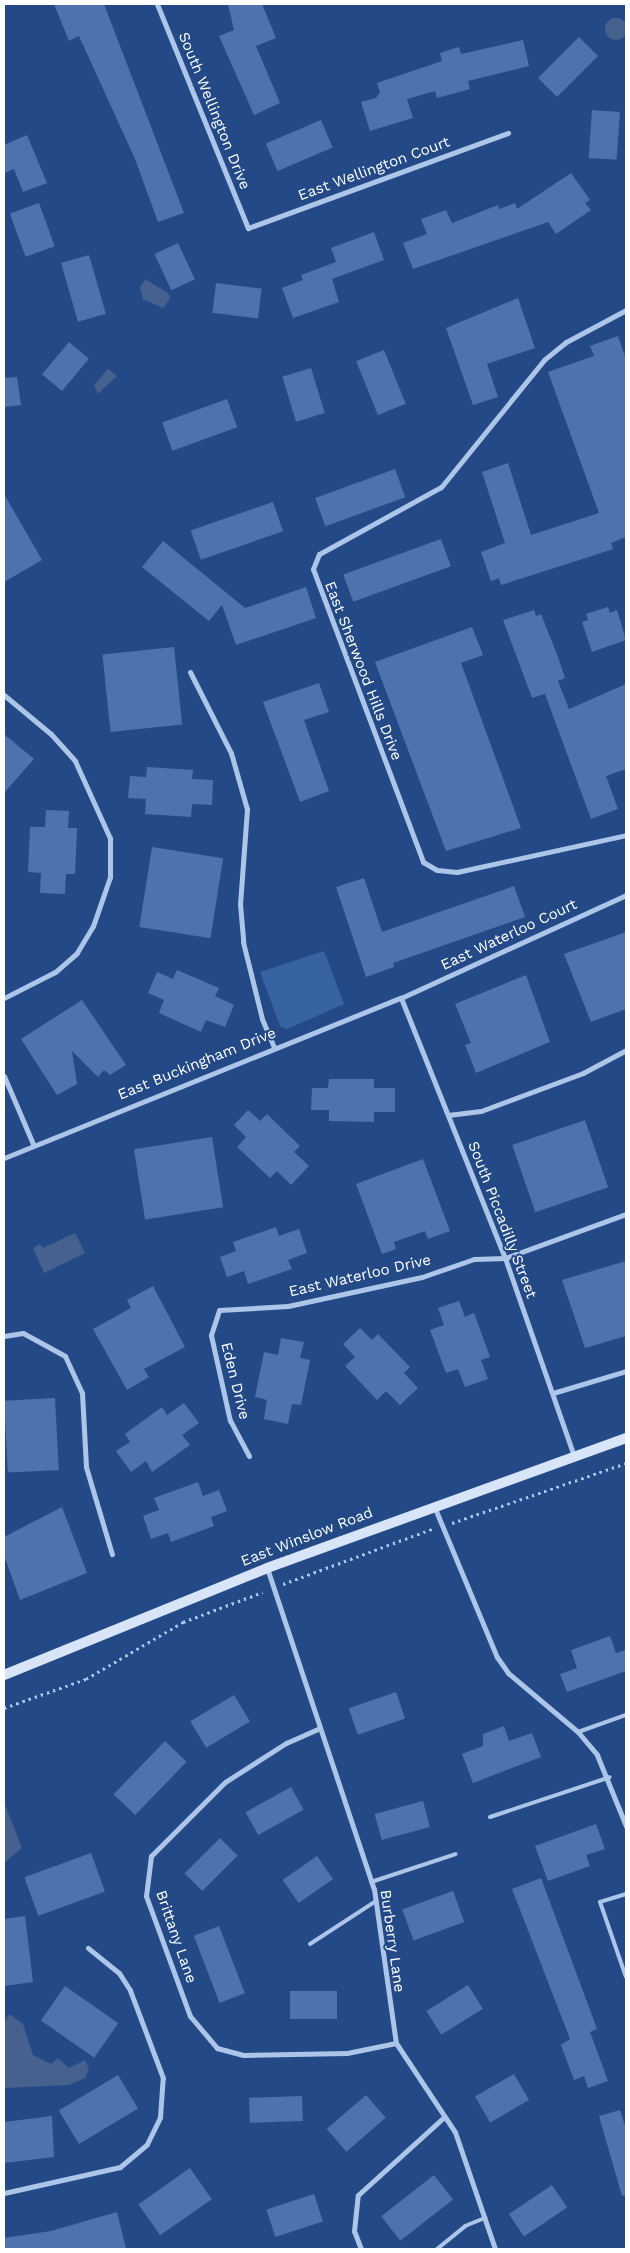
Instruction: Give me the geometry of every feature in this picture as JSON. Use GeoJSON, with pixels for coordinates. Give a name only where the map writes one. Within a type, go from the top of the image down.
{"type":"FeatureCollection","features":[{"type":"Feature","properties":{"kind":"main road","name":"East Winslow Road"},"geometry":{"type":"LineString","coordinates":[[4,1675],[267,1568],[434,1504],[574,1453],[626,1438]]}},
{"type":"Feature","properties":{"kind":"street","name":"South Wellington Drive"},"geometry":{"type":"LineString","coordinates":[[157,4],[248,228]]}},
{"type":"Feature","properties":{"kind":"street","name":"East Wellington Court"},"geometry":{"type":"LineString","coordinates":[[248,228],[508,133]]}},
{"type":"Feature","properties":{"kind":"street","name":"East Sherwood Hills Drive"},"geometry":{"type":"LineString","coordinates":[[626,310],[566,342],[544,360],[441,487],[319,554],[313,569],[423,862],[437,870],[457,872],[626,835]]}},
{"type":"Feature","properties":{"kind":"street"},"geometry":{"type":"LineString","coordinates":[[190,672],[231,753],[248,809],[240,904],[243,942],[274,1047]]}},
{"type":"Feature","properties":{"kind":"street"},"geometry":{"type":"LineString","coordinates":[[4,695],[51,734],[75,761],[110,838],[110,877],[93,926],[77,953],[55,972],[4,998]]}},
{"type":"Feature","properties":{"kind":"street","name":"East Waterloo Court"},"geometry":{"type":"LineString","coordinates":[[401,998],[626,895]]}},
{"type":"Feature","properties":{"kind":"street","name":"East Buckingham Drive"},"geometry":{"type":"LineString","coordinates":[[4,1158],[33,1144],[401,998]]}},
{"type":"Feature","properties":{"kind":"street","name":"South Piccadilly Street"},"geometry":{"type":"LineString","coordinates":[[401,998],[504,1258],[574,1453]]}},
{"type":"Feature","properties":{"kind":"street"},"geometry":{"type":"LineString","coordinates":[[448,1114],[481,1111],[582,1073],[626,1050]]}},
{"type":"Feature","properties":{"kind":"street"},"geometry":{"type":"LineString","coordinates":[[4,1076],[33,1144]]}},
{"type":"Feature","properties":{"kind":"street"},"geometry":{"type":"LineString","coordinates":[[504,1258],[626,1214]]}},
{"type":"Feature","properties":{"kind":"street","name":"East Waterloo Drive"},"geometry":{"type":"LineString","coordinates":[[219,1310],[288,1306],[422,1277],[474,1259],[504,1258]]}},
{"type":"Feature","properties":{"kind":"street","name":"Eden Drive"},"geometry":{"type":"LineString","coordinates":[[219,1310],[211,1335],[230,1421],[249,1456]]}},
{"type":"Feature","properties":{"kind":"street"},"geometry":{"type":"LineString","coordinates":[[4,1336],[23,1333],[65,1356],[82,1392],[86,1466],[112,1554]]}},
{"type":"Feature","properties":{"kind":"street"},"geometry":{"type":"LineString","coordinates":[[553,1393],[626,1370]]}},
{"type":"Feature","properties":{"kind":"street"},"geometry":{"type":"LineString","coordinates":[[434,1504],[497,1656],[525,1689],[578,1732],[610,1777],[626,1826]]}},
{"type":"Feature","properties":{"kind":"street","name":"Burberry Lane"},"geometry":{"type":"LineString","coordinates":[[267,1568],[371,1882],[376,1901],[396,2043],[461,2145],[495,2249]]}},
{"type":"Feature","properties":{"kind":"street","name":"Brittany Lane"},"geometry":{"type":"LineString","coordinates":[[320,1728],[286,1743],[225,1782],[152,1856],[146,1896],[190,2016],[217,2048],[243,2055],[347,2053],[396,2043]]}},
{"type":"Feature","properties":{"kind":"street"},"geometry":{"type":"LineString","coordinates":[[4,2194],[120,2167],[147,2144],[160,2117],[163,2078],[130,1990],[119,1973],[88,1948]]}},
{"type":"Feature","properties":{"kind":"street"},"geometry":{"type":"LineString","coordinates":[[361,2249],[353,2224],[358,2195],[444,2117]]}},
{"type":"Feature","properties":{"kind":"lane"},"geometry":{"type":"LineString","coordinates":[[578,1732],[626,1715]]}},
{"type":"Feature","properties":{"kind":"lane"},"geometry":{"type":"LineString","coordinates":[[490,1817],[610,1777]]}},
{"type":"Feature","properties":{"kind":"lane"},"geometry":{"type":"LineString","coordinates":[[371,1882],[456,1854]]}},
{"type":"Feature","properties":{"kind":"lane"},"geometry":{"type":"LineString","coordinates":[[626,1894],[600,1902],[626,1977]]}},
{"type":"Feature","properties":{"kind":"lane"},"geometry":{"type":"LineString","coordinates":[[310,1944],[376,1901]]}},
{"type":"Feature","properties":{"kind":"lane"},"geometry":{"type":"LineString","coordinates":[[437,2249],[465,2226],[485,2218]]}},
{"type":"Feature","properties":{"kind":"path"},"geometry":{"type":"LineString","coordinates":[[4,1708],[86,1679],[184,1622],[442,1526],[626,1463]]}},
{"type":"Feature","properties":{"kind":"shaded area"},"geometry":{"type":"Polygon","coordinates":[[[616,18],[626,25],[627,29],[620,39],[616,40],[606,33],[605,29],[612,19],[616,18]]]}},
{"type":"Feature","properties":{"kind":"shaded area"},"geometry":{"type":"Polygon","coordinates":[[[145,279],[168,293],[170,299],[163,308],[143,299],[140,288],[145,279]]]}},
{"type":"Feature","properties":{"kind":"shaded area"},"geometry":{"type":"Polygon","coordinates":[[[108,369],[117,376],[98,394],[94,385],[108,369]]]}},
{"type":"Feature","properties":{"kind":"shaded area"},"geometry":{"type":"Polygon","coordinates":[[[324,951],[344,1004],[287,1029],[280,1026],[260,972],[324,951]]]}},
{"type":"Feature","properties":{"kind":"shaded area"},"geometry":{"type":"Polygon","coordinates":[[[75,1233],[85,1253],[44,1273],[33,1248],[40,1244],[43,1248],[75,1233]]]}},
{"type":"Feature","properties":{"kind":"shaded area"},"geometry":{"type":"Polygon","coordinates":[[[4,1802],[22,1848],[4,1863],[4,1802]]]}},
{"type":"Feature","properties":{"kind":"shaded area"},"geometry":{"type":"Polygon","coordinates":[[[9,2014],[23,2024],[33,2055],[51,2064],[58,2058],[69,2068],[85,2060],[89,2069],[85,2078],[69,2085],[4,2088],[4,2024],[9,2014]]]}},
{"type":"Feature","properties":{"kind":"building"},"geometry":{"type":"Polygon","coordinates":[[[54,4],[104,4],[184,213],[158,222],[135,159],[79,36],[69,41],[54,4]]]}},
{"type":"Feature","properties":{"kind":"building"},"geometry":{"type":"Polygon","coordinates":[[[228,4],[262,4],[276,38],[256,46],[280,103],[254,115],[219,36],[234,30],[228,4]]]}},
{"type":"Feature","properties":{"kind":"building"},"geometry":{"type":"Polygon","coordinates":[[[579,37],[598,56],[557,97],[538,78],[579,37]]]}},
{"type":"Feature","properties":{"kind":"building"},"geometry":{"type":"Polygon","coordinates":[[[523,40],[529,66],[468,81],[470,89],[437,98],[435,91],[407,99],[413,118],[370,131],[361,102],[376,98],[380,92],[377,83],[442,61],[440,53],[459,47],[461,54],[523,40]]]}},
{"type":"Feature","properties":{"kind":"building"},"geometry":{"type":"Polygon","coordinates":[[[592,110],[620,112],[617,160],[589,158],[592,110]]]}},
{"type":"Feature","properties":{"kind":"building"},"geometry":{"type":"Polygon","coordinates":[[[321,120],[333,148],[277,171],[266,143],[321,120]]]}},
{"type":"Feature","properties":{"kind":"building"},"geometry":{"type":"Polygon","coordinates":[[[27,135],[47,183],[23,192],[14,169],[4,173],[4,145],[27,135]]]}},
{"type":"Feature","properties":{"kind":"building"},"geometry":{"type":"Polygon","coordinates":[[[571,173],[590,200],[585,203],[591,210],[556,234],[548,222],[413,269],[403,243],[427,234],[421,219],[446,210],[452,223],[498,205],[499,209],[515,203],[517,209],[571,173]]]}},
{"type":"Feature","properties":{"kind":"building"},"geometry":{"type":"Polygon","coordinates":[[[39,203],[55,246],[26,257],[10,214],[39,203]]]}},
{"type":"Feature","properties":{"kind":"building"},"geometry":{"type":"Polygon","coordinates":[[[374,232],[384,260],[332,279],[339,302],[293,318],[282,288],[303,280],[301,275],[336,262],[331,248],[374,232]]]}},
{"type":"Feature","properties":{"kind":"building"},"geometry":{"type":"Polygon","coordinates":[[[178,243],[195,279],[171,290],[154,254],[178,243]]]}},
{"type":"Feature","properties":{"kind":"building"},"geometry":{"type":"Polygon","coordinates":[[[89,255],[106,314],[78,322],[61,263],[89,255]]]}},
{"type":"Feature","properties":{"kind":"building"},"geometry":{"type":"Polygon","coordinates":[[[216,283],[262,289],[258,318],[212,313],[216,283]]]}},
{"type":"Feature","properties":{"kind":"building"},"geometry":{"type":"Polygon","coordinates":[[[518,298],[535,348],[487,364],[498,397],[473,405],[446,328],[518,298]]]}},
{"type":"Feature","properties":{"kind":"building"},"geometry":{"type":"Polygon","coordinates":[[[618,336],[626,359],[626,537],[611,543],[613,549],[592,556],[501,585],[499,578],[491,581],[481,552],[505,543],[482,472],[508,463],[531,535],[599,513],[548,372],[594,356],[590,346],[618,336]]]}},
{"type":"Feature","properties":{"kind":"building"},"geometry":{"type":"Polygon","coordinates":[[[69,342],[89,359],[62,391],[42,374],[69,342]]]}},
{"type":"Feature","properties":{"kind":"building"},"geometry":{"type":"Polygon","coordinates":[[[384,350],[406,404],[378,415],[356,361],[384,350]]]}},
{"type":"Feature","properties":{"kind":"building"},"geometry":{"type":"Polygon","coordinates":[[[311,368],[325,413],[296,422],[282,377],[311,368]]]}},
{"type":"Feature","properties":{"kind":"building"},"geometry":{"type":"Polygon","coordinates":[[[17,377],[21,405],[4,407],[4,378],[17,377]]]}},
{"type":"Feature","properties":{"kind":"building"},"geometry":{"type":"Polygon","coordinates":[[[227,399],[237,427],[172,451],[162,423],[227,399]]]}},
{"type":"Feature","properties":{"kind":"building"},"geometry":{"type":"Polygon","coordinates":[[[395,469],[405,497],[325,526],[315,498],[395,469]]]}},
{"type":"Feature","properties":{"kind":"building"},"geometry":{"type":"Polygon","coordinates":[[[4,494],[42,560],[4,582],[4,494]]]}},
{"type":"Feature","properties":{"kind":"building"},"geometry":{"type":"Polygon","coordinates":[[[273,502],[283,531],[201,560],[191,530],[273,502]]]}},
{"type":"Feature","properties":{"kind":"building"},"geometry":{"type":"Polygon","coordinates":[[[441,539],[451,566],[353,602],[343,575],[441,539]]]}},
{"type":"Feature","properties":{"kind":"building"},"geometry":{"type":"Polygon","coordinates":[[[163,541],[245,608],[306,587],[316,618],[236,645],[222,605],[209,621],[142,567],[163,541]]]}},
{"type":"Feature","properties":{"kind":"building"},"geometry":{"type":"Polygon","coordinates":[[[608,607],[610,613],[617,610],[626,640],[592,652],[582,622],[588,620],[586,614],[608,607]]]}},
{"type":"Feature","properties":{"kind":"building"},"geometry":{"type":"Polygon","coordinates":[[[534,610],[536,616],[541,614],[558,657],[565,678],[558,681],[569,709],[626,684],[626,769],[606,776],[618,809],[591,819],[545,694],[532,698],[503,620],[534,610]]]}},
{"type":"Feature","properties":{"kind":"building"},"geometry":{"type":"Polygon","coordinates":[[[472,627],[483,655],[461,663],[521,828],[446,851],[375,662],[472,627]]]}},
{"type":"Feature","properties":{"kind":"building"},"geometry":{"type":"Polygon","coordinates":[[[174,647],[182,725],[111,732],[102,655],[174,647]]]}},
{"type":"Feature","properties":{"kind":"building"},"geometry":{"type":"Polygon","coordinates":[[[319,683],[329,712],[304,720],[329,791],[300,802],[263,702],[319,683]]]}},
{"type":"Feature","properties":{"kind":"building"},"geometry":{"type":"Polygon","coordinates":[[[4,734],[34,759],[4,793],[4,734]]]}},
{"type":"Feature","properties":{"kind":"building"},"geometry":{"type":"Polygon","coordinates":[[[147,767],[193,770],[192,779],[213,780],[212,805],[192,804],[191,817],[145,814],[146,799],[128,798],[130,776],[146,777],[147,767]]]}},
{"type":"Feature","properties":{"kind":"building"},"geometry":{"type":"Polygon","coordinates":[[[46,810],[69,811],[68,828],[77,828],[75,874],[66,874],[65,894],[40,893],[41,873],[28,872],[30,827],[45,827],[46,810]]]}},
{"type":"Feature","properties":{"kind":"building"},"geometry":{"type":"Polygon","coordinates":[[[152,847],[223,858],[210,938],[139,927],[152,847]]]}},
{"type":"Feature","properties":{"kind":"building"},"geometry":{"type":"Polygon","coordinates":[[[364,878],[382,932],[514,886],[525,917],[393,963],[394,967],[366,977],[336,887],[364,878]]]}},
{"type":"Feature","properties":{"kind":"building"},"geometry":{"type":"Polygon","coordinates":[[[626,932],[626,1009],[591,1022],[564,954],[626,932]]]}},
{"type":"Feature","properties":{"kind":"building"},"geometry":{"type":"Polygon","coordinates":[[[177,970],[219,988],[215,996],[234,1005],[225,1027],[206,1020],[201,1032],[159,1013],[164,1000],[148,993],[157,972],[173,979],[177,970]]]}},
{"type":"Feature","properties":{"kind":"building"},"geometry":{"type":"Polygon","coordinates":[[[526,975],[550,1042],[476,1073],[465,1045],[471,1043],[455,1004],[526,975]]]}},
{"type":"Feature","properties":{"kind":"building"},"geometry":{"type":"Polygon","coordinates":[[[82,1000],[126,1065],[110,1075],[104,1070],[98,1077],[72,1051],[77,1084],[57,1095],[21,1039],[82,1000]]]}},
{"type":"Feature","properties":{"kind":"building"},"geometry":{"type":"Polygon","coordinates":[[[329,1079],[374,1079],[374,1088],[395,1088],[395,1112],[374,1112],[374,1122],[329,1121],[329,1110],[311,1110],[312,1088],[328,1088],[329,1079]]]}},
{"type":"Feature","properties":{"kind":"building"},"geometry":{"type":"Polygon","coordinates":[[[248,1110],[260,1121],[267,1114],[300,1146],[294,1152],[309,1166],[291,1185],[277,1171],[270,1178],[237,1147],[246,1137],[234,1125],[248,1110]]]}},
{"type":"Feature","properties":{"kind":"building"},"geometry":{"type":"Polygon","coordinates":[[[585,1120],[608,1187],[535,1212],[512,1145],[585,1120]]]}},
{"type":"Feature","properties":{"kind":"building"},"geometry":{"type":"Polygon","coordinates":[[[212,1137],[223,1207],[145,1219],[134,1149],[212,1137]]]}},
{"type":"Feature","properties":{"kind":"building"},"geometry":{"type":"Polygon","coordinates":[[[423,1159],[450,1231],[428,1239],[425,1231],[394,1242],[396,1249],[382,1254],[356,1184],[423,1159]]]}},
{"type":"Feature","properties":{"kind":"building"},"geometry":{"type":"Polygon","coordinates":[[[276,1227],[279,1236],[299,1229],[307,1253],[288,1260],[292,1269],[248,1284],[244,1271],[227,1277],[220,1257],[236,1251],[233,1242],[276,1227]]]}},
{"type":"Feature","properties":{"kind":"building"},"geometry":{"type":"Polygon","coordinates":[[[626,1261],[626,1336],[585,1348],[562,1280],[626,1261]]]}},
{"type":"Feature","properties":{"kind":"building"},"geometry":{"type":"Polygon","coordinates":[[[153,1286],[185,1347],[144,1369],[149,1377],[127,1390],[93,1329],[131,1308],[127,1300],[153,1286]]]}},
{"type":"Feature","properties":{"kind":"building"},"geometry":{"type":"Polygon","coordinates":[[[459,1301],[465,1317],[474,1313],[490,1357],[481,1360],[488,1379],[465,1387],[458,1369],[446,1373],[430,1330],[444,1325],[438,1308],[459,1301]]]}},
{"type":"Feature","properties":{"kind":"building"},"geometry":{"type":"Polygon","coordinates":[[[360,1328],[372,1340],[378,1334],[410,1367],[404,1373],[418,1388],[400,1405],[386,1391],[377,1400],[345,1366],[355,1357],[343,1344],[360,1328]]]}},
{"type":"Feature","properties":{"kind":"building"},"geometry":{"type":"Polygon","coordinates":[[[281,1338],[304,1342],[300,1358],[310,1360],[301,1405],[292,1404],[288,1424],[264,1419],[267,1400],[255,1397],[264,1352],[278,1355],[281,1338]]]}},
{"type":"Feature","properties":{"kind":"building"},"geometry":{"type":"Polygon","coordinates":[[[55,1398],[59,1470],[8,1473],[4,1401],[55,1398]]]}},
{"type":"Feature","properties":{"kind":"building"},"geometry":{"type":"Polygon","coordinates":[[[184,1403],[199,1423],[182,1435],[190,1445],[152,1472],[146,1461],[131,1472],[116,1451],[130,1442],[125,1434],[162,1407],[167,1415],[184,1403]]]}},
{"type":"Feature","properties":{"kind":"building"},"geometry":{"type":"Polygon","coordinates":[[[198,1482],[203,1496],[219,1490],[227,1511],[211,1517],[214,1526],[171,1542],[168,1533],[151,1539],[143,1516],[159,1510],[154,1498],[198,1482]]]}},
{"type":"Feature","properties":{"kind":"building"},"geometry":{"type":"Polygon","coordinates":[[[62,1507],[87,1573],[20,1600],[4,1555],[4,1537],[62,1507]]]}},
{"type":"Feature","properties":{"kind":"building"},"geometry":{"type":"Polygon","coordinates":[[[610,1636],[616,1653],[626,1650],[626,1671],[567,1692],[560,1674],[577,1668],[571,1650],[610,1636]]]}},
{"type":"Feature","properties":{"kind":"building"},"geometry":{"type":"Polygon","coordinates":[[[396,1692],[405,1718],[358,1735],[349,1708],[396,1692]]]}},
{"type":"Feature","properties":{"kind":"building"},"geometry":{"type":"Polygon","coordinates":[[[234,1695],[250,1722],[206,1748],[190,1721],[234,1695]]]}},
{"type":"Feature","properties":{"kind":"building"},"geometry":{"type":"Polygon","coordinates":[[[504,1726],[509,1741],[532,1733],[541,1757],[473,1783],[462,1754],[483,1746],[483,1734],[504,1726]]]}},
{"type":"Feature","properties":{"kind":"building"},"geometry":{"type":"Polygon","coordinates":[[[165,1741],[187,1762],[135,1815],[114,1794],[165,1741]]]}},
{"type":"Feature","properties":{"kind":"building"},"geometry":{"type":"Polygon","coordinates":[[[291,1787],[304,1810],[258,1835],[246,1812],[291,1787]]]}},
{"type":"Feature","properties":{"kind":"building"},"geometry":{"type":"Polygon","coordinates":[[[423,1801],[430,1827],[382,1840],[375,1814],[423,1801]]]}},
{"type":"Feature","properties":{"kind":"building"},"geometry":{"type":"Polygon","coordinates":[[[596,1824],[605,1849],[586,1855],[590,1866],[548,1881],[535,1846],[596,1824]]]}},
{"type":"Feature","properties":{"kind":"building"},"geometry":{"type":"Polygon","coordinates":[[[220,1838],[238,1856],[202,1891],[185,1873],[220,1838]]]}},
{"type":"Feature","properties":{"kind":"building"},"geometry":{"type":"Polygon","coordinates":[[[91,1853],[105,1892],[38,1916],[24,1877],[91,1853]]]}},
{"type":"Feature","properties":{"kind":"building"},"geometry":{"type":"Polygon","coordinates":[[[317,1856],[333,1879],[299,1903],[283,1880],[317,1856]]]}},
{"type":"Feature","properties":{"kind":"building"},"geometry":{"type":"Polygon","coordinates":[[[541,1878],[597,2029],[590,2032],[608,2081],[588,2088],[584,2076],[574,2080],[561,2045],[570,2039],[512,1889],[541,1878]]]}},
{"type":"Feature","properties":{"kind":"building"},"geometry":{"type":"Polygon","coordinates":[[[453,1891],[464,1922],[414,1940],[402,1909],[453,1891]]]}},
{"type":"Feature","properties":{"kind":"building"},"geometry":{"type":"Polygon","coordinates":[[[25,1916],[33,1982],[4,1986],[4,1919],[25,1916]]]}},
{"type":"Feature","properties":{"kind":"building"},"geometry":{"type":"Polygon","coordinates":[[[219,1926],[245,1993],[220,2003],[194,1936],[219,1926]]]}},
{"type":"Feature","properties":{"kind":"building"},"geometry":{"type":"Polygon","coordinates":[[[468,1985],[483,2009],[441,2035],[426,2011],[468,1985]]]}},
{"type":"Feature","properties":{"kind":"building"},"geometry":{"type":"Polygon","coordinates":[[[65,1986],[118,2023],[94,2058],[41,2020],[65,1986]]]}},
{"type":"Feature","properties":{"kind":"building"},"geometry":{"type":"Polygon","coordinates":[[[290,1991],[337,1991],[337,2019],[290,2019],[290,1991]]]}},
{"type":"Feature","properties":{"kind":"building"},"geometry":{"type":"Polygon","coordinates":[[[514,2074],[529,2100],[490,2122],[475,2096],[514,2074]]]}},
{"type":"Feature","properties":{"kind":"building"},"geometry":{"type":"Polygon","coordinates":[[[118,2075],[138,2108],[79,2144],[59,2111],[118,2075]]]}},
{"type":"Feature","properties":{"kind":"building"},"geometry":{"type":"Polygon","coordinates":[[[366,2095],[386,2118],[346,2152],[327,2129],[366,2095]]]}},
{"type":"Feature","properties":{"kind":"building"},"geometry":{"type":"Polygon","coordinates":[[[302,2096],[303,2121],[250,2123],[249,2098],[302,2096]]]}},
{"type":"Feature","properties":{"kind":"building"},"geometry":{"type":"Polygon","coordinates":[[[620,2110],[626,2129],[626,2195],[622,2196],[599,2116],[620,2110]]]}},
{"type":"Feature","properties":{"kind":"building"},"geometry":{"type":"Polygon","coordinates":[[[52,2116],[54,2157],[4,2163],[4,2122],[52,2116]]]}},
{"type":"Feature","properties":{"kind":"building"},"geometry":{"type":"Polygon","coordinates":[[[190,2168],[212,2199],[160,2235],[138,2204],[190,2168]]]}},
{"type":"Feature","properties":{"kind":"building"},"geometry":{"type":"Polygon","coordinates":[[[434,2175],[453,2199],[400,2241],[381,2216],[434,2175]]]}},
{"type":"Feature","properties":{"kind":"building"},"geometry":{"type":"Polygon","coordinates":[[[552,2185],[567,2207],[524,2236],[509,2214],[552,2185]]]}},
{"type":"Feature","properties":{"kind":"building"},"geometry":{"type":"Polygon","coordinates":[[[314,2194],[323,2222],[275,2237],[266,2209],[314,2194]]]}},
{"type":"Feature","properties":{"kind":"building"},"geometry":{"type":"Polygon","coordinates":[[[117,2212],[126,2249],[4,2249],[4,2238],[51,2231],[117,2212]]]}}]}
